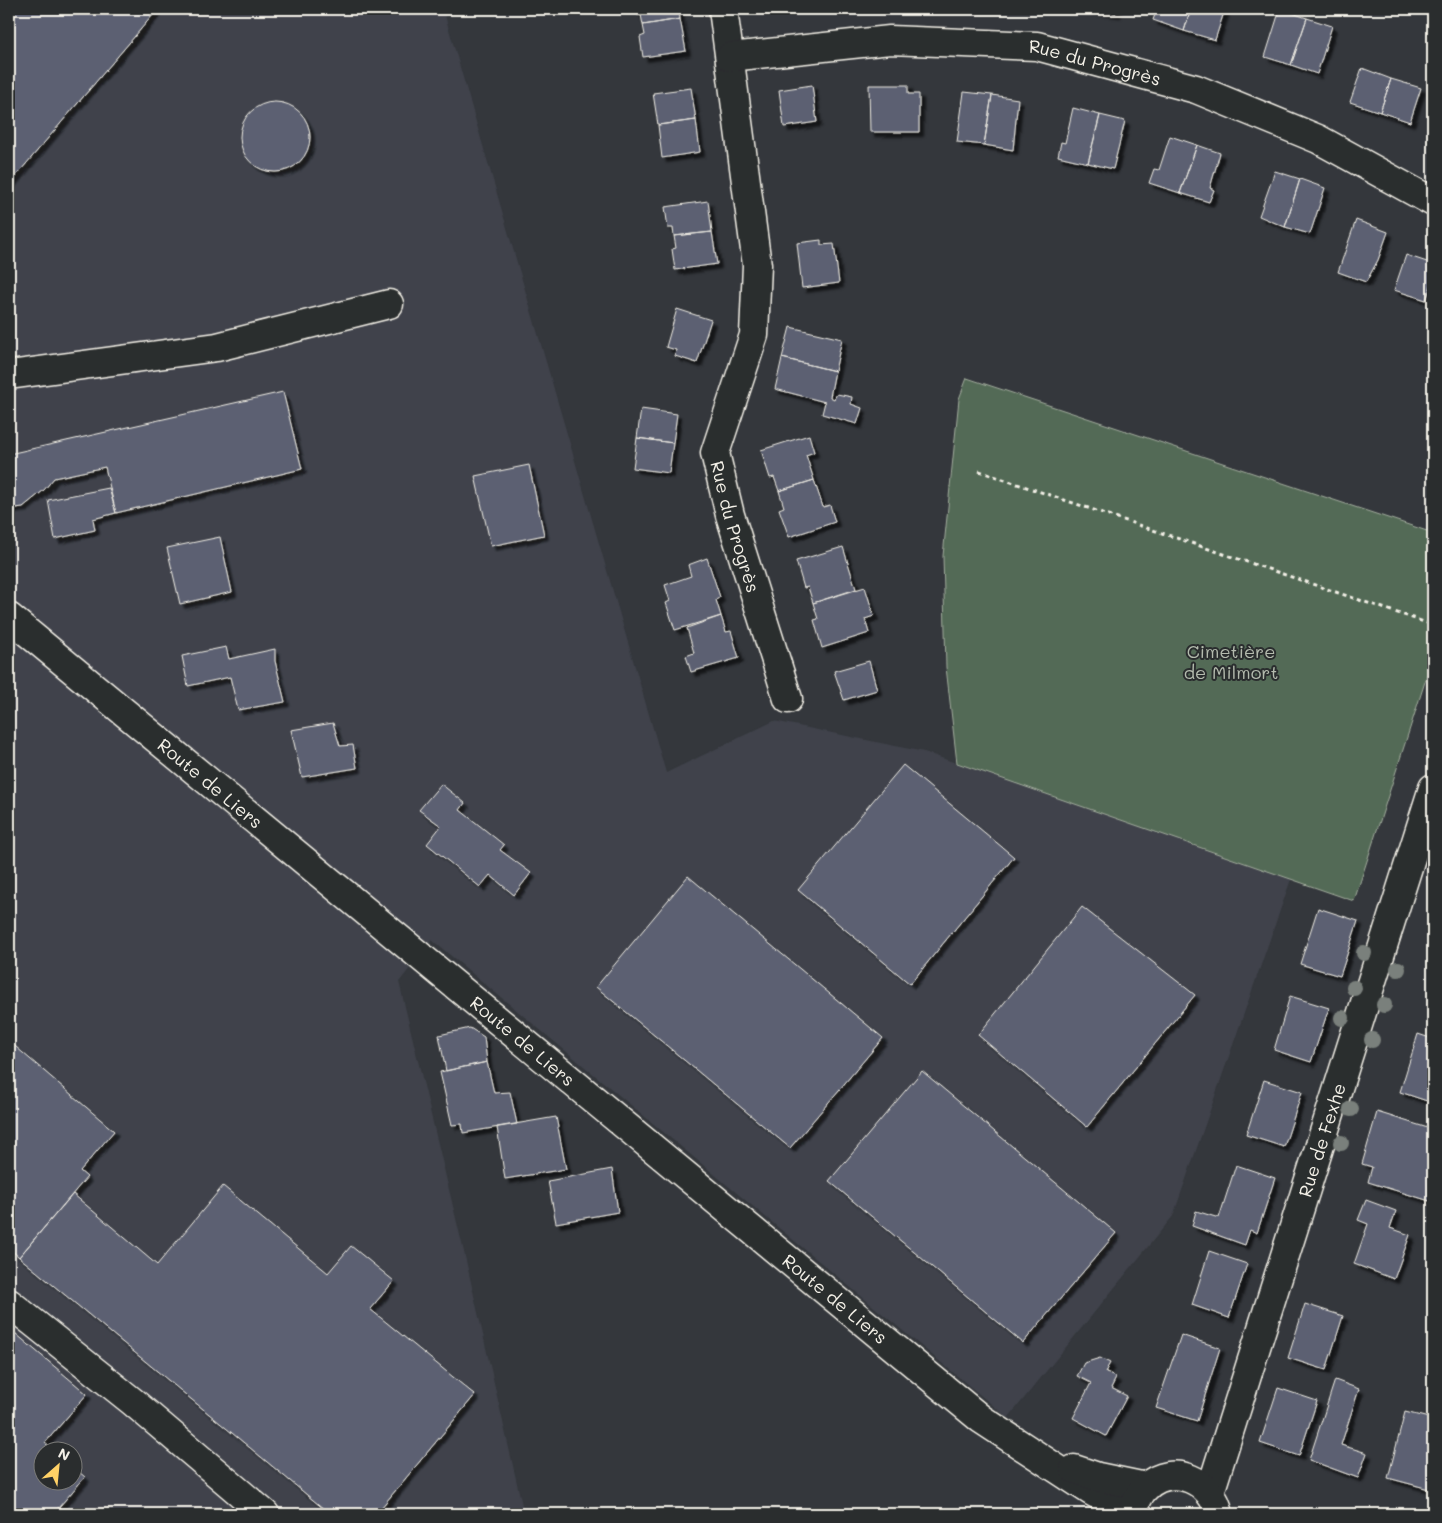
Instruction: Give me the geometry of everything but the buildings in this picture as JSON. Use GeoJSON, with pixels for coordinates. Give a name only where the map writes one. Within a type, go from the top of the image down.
{"type":"FeatureCollection","features":[{"type":"Feature","properties":{"kind":"street","name":"Rue du Progrès"},"geometry":{"type":"LineString","coordinates":[[723,9],[758,265],[754,335],[715,452],[730,515],[788,699]]}},
{"type":"Feature","properties":{"kind":"street","name":"Rue du Progrès"},"geometry":{"type":"LineString","coordinates":[[730,57],[890,40],[1037,46],[1196,89],[1318,139],[1433,202]]}},
{"type":"Feature","properties":{"kind":"street"},"geometry":{"type":"LineString","coordinates":[[9,375],[217,347],[389,304]]}},
{"type":"Feature","properties":{"kind":"street","name":"Route de Liers"},"geometry":{"type":"LineString","coordinates":[[10,621],[981,1419],[1042,1458],[1132,1514],[1136,1499],[1146,1487],[1098,1477],[1042,1458]]}},
{"type":"Feature","properties":{"kind":"street","name":"Rue de Fexhe"},"geometry":{"type":"LineString","coordinates":[[1204,1485],[1213,1483],[1433,788]]}},
{"type":"Feature","properties":{"kind":"street"},"geometry":{"type":"LineString","coordinates":[[9,1303],[133,1402],[265,1514]]}},
{"type":"Feature","properties":{"kind":"street"},"geometry":{"type":"LineString","coordinates":[[1146,1487],[1164,1476],[1185,1476],[1204,1485],[1217,1502],[1219,1514]]}},
{"type":"Feature","properties":{"kind":"path"},"geometry":{"type":"LineString","coordinates":[[979,471],[1433,624]]}},
{"type":"Feature","properties":{"kind":"shaded area"},"geometry":{"type":"Polygon","coordinates":[[[9,9],[443,9],[666,773],[774,721],[924,752],[1291,879],[1173,1216],[1008,1418],[432,940],[399,982],[464,1252],[524,1514],[9,1514],[9,9]]]}},
{"type":"Feature","properties":{"kind":"green space","name":"Cimetière de Milmort"},"geometry":{"type":"Polygon","coordinates":[[[967,378],[1433,533],[1433,657],[1354,901],[957,763],[946,667],[943,556],[959,399],[967,378]]]}}]}
